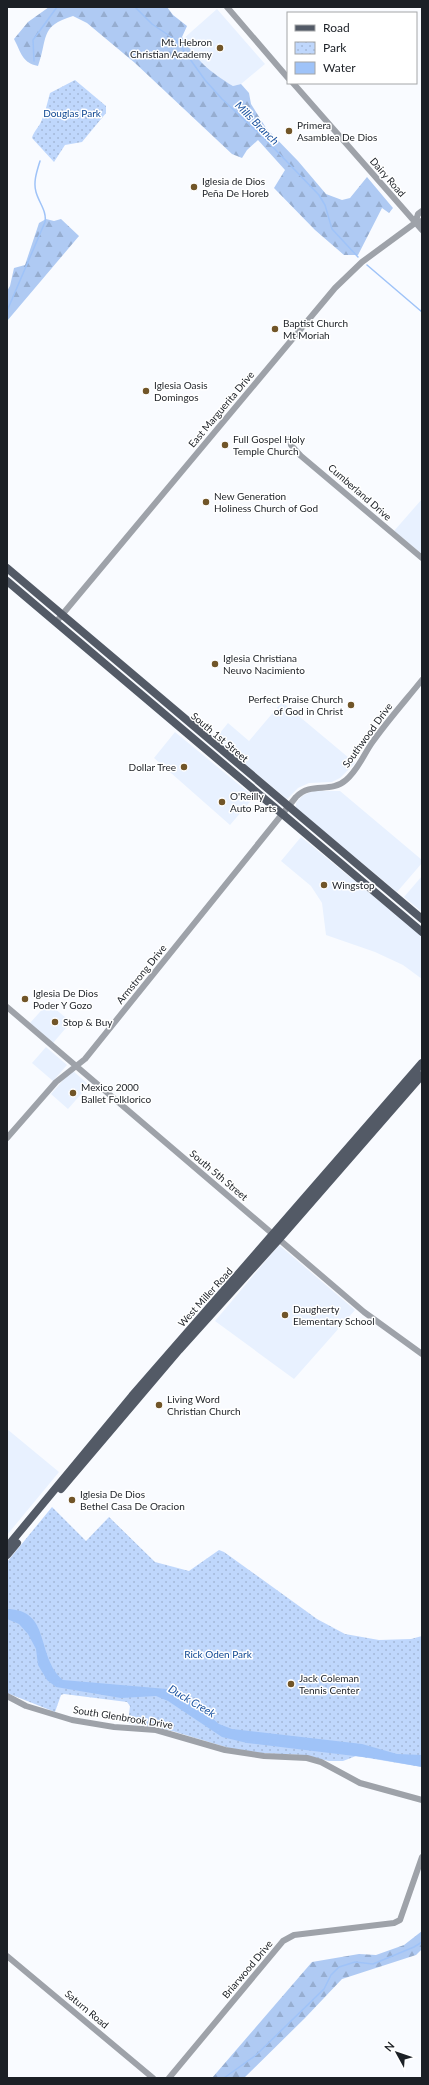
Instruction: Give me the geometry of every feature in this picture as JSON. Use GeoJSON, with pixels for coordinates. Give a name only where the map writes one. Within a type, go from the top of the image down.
{"type":"FeatureCollection","features":[{"type":"Feature","properties":{"kind":"main road","name":"South 1st Street"},"geometry":{"type":"LineString","coordinates":[[7,568],[422,919]]}},
{"type":"Feature","properties":{"kind":"main road","name":"South 1st Street"},"geometry":{"type":"LineString","coordinates":[[7,581],[422,932]]}},
{"type":"Feature","properties":{"kind":"main road"},"geometry":{"type":"LineString","coordinates":[[336,860],[342,852]]}},
{"type":"Feature","properties":{"kind":"main road","name":"West Miller Road"},"geometry":{"type":"LineString","coordinates":[[7,1555],[422,1063]]}},
{"type":"Feature","properties":{"kind":"main road","name":"West Miller Road"},"geometry":{"type":"LineString","coordinates":[[7,1547],[121,1408],[422,1075]]}},
{"type":"Feature","properties":{"kind":"street"},"geometry":{"type":"LineString","coordinates":[[227,7],[287,77]]}},
{"type":"Feature","properties":{"kind":"street","name":"Dairy Road"},"geometry":{"type":"LineString","coordinates":[[294,84],[422,230]]}},
{"type":"Feature","properties":{"kind":"street"},"geometry":{"type":"LineString","coordinates":[[415,223],[418,214],[422,211]]}},
{"type":"Feature","properties":{"kind":"street"},"geometry":{"type":"LineString","coordinates":[[415,223],[422,221]]}},
{"type":"Feature","properties":{"kind":"street","name":"East Marguerita Drive"},"geometry":{"type":"LineString","coordinates":[[56,622],[335,288],[362,262],[415,223]]}},
{"type":"Feature","properties":{"kind":"street","name":"Cumberland Drive"},"geometry":{"type":"LineString","coordinates":[[290,438],[291,445],[301,456],[422,558]]}},
{"type":"Feature","properties":{"kind":"street","name":"Southwood Drive"},"geometry":{"type":"LineString","coordinates":[[282,814],[300,793],[307,789],[335,786],[346,780],[360,763],[373,741],[422,680]]}},
{"type":"Feature","properties":{"kind":"street","name":"Armstrong Drive"},"geometry":{"type":"LineString","coordinates":[[7,1138],[56,1082],[85,1059],[282,814]]}},
{"type":"Feature","properties":{"kind":"street","name":"South 5th Street"},"geometry":{"type":"LineString","coordinates":[[7,1006],[364,1312],[422,1354]]}},
{"type":"Feature","properties":{"kind":"street","name":"South Glenbrook Drive"},"geometry":{"type":"LineString","coordinates":[[7,1696],[26,1706],[72,1720],[114,1727],[156,1730],[225,1750],[264,1756],[307,1758],[321,1762],[360,1783],[422,1800]]}},
{"type":"Feature","properties":{"kind":"street","name":"Briarwood Drive"},"geometry":{"type":"LineString","coordinates":[[169,2078],[283,1942],[294,1935],[394,1923],[400,1920],[422,1858]]}},
{"type":"Feature","properties":{"kind":"street","name":"Saturn Road"},"geometry":{"type":"LineString","coordinates":[[7,1956],[153,2078]]}},
{"type":"Feature","properties":{"kind":"shaded area","name":"Mt. Hebron Christian Academy"},"geometry":{"type":"Polygon","coordinates":[[[217,9],[265,64],[241,84],[233,86],[219,78],[194,56],[183,39],[217,9]]]}},
{"type":"Feature","properties":{"kind":"shaded area"},"geometry":{"type":"Polygon","coordinates":[[[422,499],[422,554],[394,531],[422,499]]]}},
{"type":"Feature","properties":{"kind":"shaded area"},"geometry":{"type":"Polygon","coordinates":[[[282,702],[355,763],[340,778],[332,782],[309,783],[298,788],[287,799],[215,739],[228,723],[249,741],[282,702]]]}},
{"type":"Feature","properties":{"kind":"shaded area"},"geometry":{"type":"Polygon","coordinates":[[[175,732],[254,797],[230,825],[154,758],[175,732]]]}},
{"type":"Feature","properties":{"kind":"shaded area"},"geometry":{"type":"Polygon","coordinates":[[[312,791],[340,791],[422,860],[422,863],[397,892],[296,808],[296,803],[302,796],[312,791]]]}},
{"type":"Feature","properties":{"kind":"shaded area"},"geometry":{"type":"Polygon","coordinates":[[[301,837],[422,936],[422,979],[403,965],[375,952],[326,935],[322,903],[311,886],[281,861],[301,837]]]}},
{"type":"Feature","properties":{"kind":"shaded area"},"geometry":{"type":"Polygon","coordinates":[[[422,876],[422,912],[404,897],[422,876]]]}},
{"type":"Feature","properties":{"kind":"shaded area"},"geometry":{"type":"Polygon","coordinates":[[[48,1003],[71,1022],[53,1043],[30,1023],[48,1003]]]}},
{"type":"Feature","properties":{"kind":"shaded area"},"geometry":{"type":"Polygon","coordinates":[[[46,1047],[67,1065],[53,1081],[32,1063],[46,1047]]]}},
{"type":"Feature","properties":{"kind":"shaded area"},"geometry":{"type":"Polygon","coordinates":[[[72,1070],[89,1085],[68,1109],[51,1094],[72,1070]]]}},
{"type":"Feature","properties":{"kind":"shaded area","name":"Daugherty Elementary School"},"geometry":{"type":"Polygon","coordinates":[[[279,1245],[355,1310],[294,1379],[215,1321],[279,1245]]]}},
{"type":"Feature","properties":{"kind":"shaded area"},"geometry":{"type":"Polygon","coordinates":[[[7,1429],[59,1472],[7,1535],[7,1429]]]}},
{"type":"Feature","properties":{"kind":"green space"},"geometry":{"type":"Polygon","coordinates":[[[49,7],[167,7],[173,15],[187,26],[182,37],[198,59],[210,70],[233,86],[241,84],[249,93],[251,104],[266,128],[298,161],[326,194],[342,200],[350,198],[367,177],[393,208],[389,213],[382,208],[358,255],[344,255],[315,230],[274,188],[285,170],[258,140],[247,150],[242,158],[232,154],[135,63],[87,23],[73,16],[55,24],[46,35],[38,66],[25,60],[14,39],[28,22],[49,7]]]}},
{"type":"Feature","properties":{"kind":"green space","name":"Douglas Park"},"geometry":{"type":"Polygon","coordinates":[[[75,80],[106,106],[106,113],[82,142],[65,145],[54,162],[32,138],[46,109],[50,93],[75,80]]]}},
{"type":"Feature","properties":{"kind":"green space"},"geometry":{"type":"Polygon","coordinates":[[[46,219],[54,221],[61,219],[79,236],[7,321],[7,291],[10,286],[14,268],[25,265],[39,223],[46,219]]]}},
{"type":"Feature","properties":{"kind":"green space","name":"Rick Oden Park"},"geometry":{"type":"Polygon","coordinates":[[[52,1507],[86,1541],[109,1517],[155,1562],[189,1571],[219,1550],[224,1552],[317,1619],[345,1634],[379,1640],[411,1639],[422,1636],[422,1767],[356,1756],[343,1761],[329,1761],[302,1755],[261,1753],[229,1748],[169,1730],[128,1723],[130,1706],[127,1702],[64,1694],[61,1695],[55,1712],[7,1693],[7,1562],[52,1507]]]}},
{"type":"Feature","properties":{"kind":"green space"},"geometry":{"type":"Polygon","coordinates":[[[422,1931],[422,1949],[416,1955],[342,1979],[244,2078],[212,2078],[312,1962],[359,1954],[376,1955],[404,1945],[422,1931]]]}},
{"type":"Feature","properties":{"kind":"water"},"geometry":{"type":"Polygon","coordinates":[[[7,1609],[21,1611],[31,1617],[37,1626],[54,1670],[63,1680],[167,1689],[200,1708],[219,1724],[232,1729],[362,1744],[397,1754],[422,1755],[422,1767],[371,1758],[247,1743],[222,1737],[168,1701],[156,1696],[121,1698],[56,1687],[47,1680],[38,1665],[36,1649],[28,1634],[19,1624],[7,1619],[7,1609]]]}},
{"type":"Feature","properties":{"kind":"waterway"},"geometry":{"type":"LineString","coordinates":[[34,61],[33,40],[57,7]]}},
{"type":"Feature","properties":{"kind":"waterway","name":"Mills Branch"},"geometry":{"type":"LineString","coordinates":[[135,7],[152,24],[177,41],[205,80],[222,99],[267,141],[319,195],[325,205],[332,229],[358,257]]}},
{"type":"Feature","properties":{"kind":"waterway"},"geometry":{"type":"LineString","coordinates":[[7,311],[45,222],[45,214],[35,188],[36,176],[40,161]]}},
{"type":"Feature","properties":{"kind":"waterway","name":"Mills Branch"},"geometry":{"type":"LineString","coordinates":[[367,265],[422,312]]}},
{"type":"Feature","properties":{"kind":"waterway"},"geometry":{"type":"LineString","coordinates":[[224,2078],[256,2055],[324,1989],[331,1975],[339,1967],[355,1962],[373,1964],[414,1947],[422,1942]]}},
{"type":"Feature","properties":{"kind":"place","name":"Mt. Hebron Christian Academy"},"geometry":{"type":"Point","coordinates":[220,48]}},
{"type":"Feature","properties":{"kind":"place","name":"Primera Asamblea De Dios"},"geometry":{"type":"Point","coordinates":[289,131]}},
{"type":"Feature","properties":{"kind":"place","name":"Iglesia de Dios Peña De Horeb"},"geometry":{"type":"Point","coordinates":[194,187]}},
{"type":"Feature","properties":{"kind":"place","name":"Baptist Church Mt Moriah"},"geometry":{"type":"Point","coordinates":[275,329]}},
{"type":"Feature","properties":{"kind":"place","name":"Iglesia Oasis Domingos"},"geometry":{"type":"Point","coordinates":[146,391]}},
{"type":"Feature","properties":{"kind":"place","name":"Full Gospel Holy Temple Church"},"geometry":{"type":"Point","coordinates":[225,445]}},
{"type":"Feature","properties":{"kind":"place","name":"New Generation Holiness Church of God"},"geometry":{"type":"Point","coordinates":[206,502]}},
{"type":"Feature","properties":{"kind":"place","name":"Iglesia Christiana Neuvo Nacimiento"},"geometry":{"type":"Point","coordinates":[215,664]}},
{"type":"Feature","properties":{"kind":"place","name":"Perfect Praise Church of God in Christ"},"geometry":{"type":"Point","coordinates":[351,705]}},
{"type":"Feature","properties":{"kind":"place","name":"Dollar Tree"},"geometry":{"type":"Point","coordinates":[184,767]}},
{"type":"Feature","properties":{"kind":"place","name":"O'Reilly Auto Parts"},"geometry":{"type":"Point","coordinates":[222,802]}},
{"type":"Feature","properties":{"kind":"place","name":"Wingstop"},"geometry":{"type":"Point","coordinates":[324,885]}},
{"type":"Feature","properties":{"kind":"place","name":"Iglesia De Dios Poder Y Gozo"},"geometry":{"type":"Point","coordinates":[25,999]}},
{"type":"Feature","properties":{"kind":"place","name":"Stop & Buy"},"geometry":{"type":"Point","coordinates":[55,1022]}},
{"type":"Feature","properties":{"kind":"place","name":"Mexico 2000 Ballet Folklorico"},"geometry":{"type":"Point","coordinates":[73,1093]}},
{"type":"Feature","properties":{"kind":"place","name":"Daugherty Elementary School"},"geometry":{"type":"Point","coordinates":[285,1315]}},
{"type":"Feature","properties":{"kind":"place","name":"Living Word Christian Church"},"geometry":{"type":"Point","coordinates":[159,1405]}},
{"type":"Feature","properties":{"kind":"place","name":"Iglesia De Dios Bethel Casa De Oracion"},"geometry":{"type":"Point","coordinates":[72,1500]}},
{"type":"Feature","properties":{"kind":"place","name":"Jack Coleman Tennis Center"},"geometry":{"type":"Point","coordinates":[291,1684]}},
{"type":"Feature","properties":{"kind":"water label","name":"Duck Creek"},"geometry":{"type":"Point","coordinates":[192,1701]}}]}
